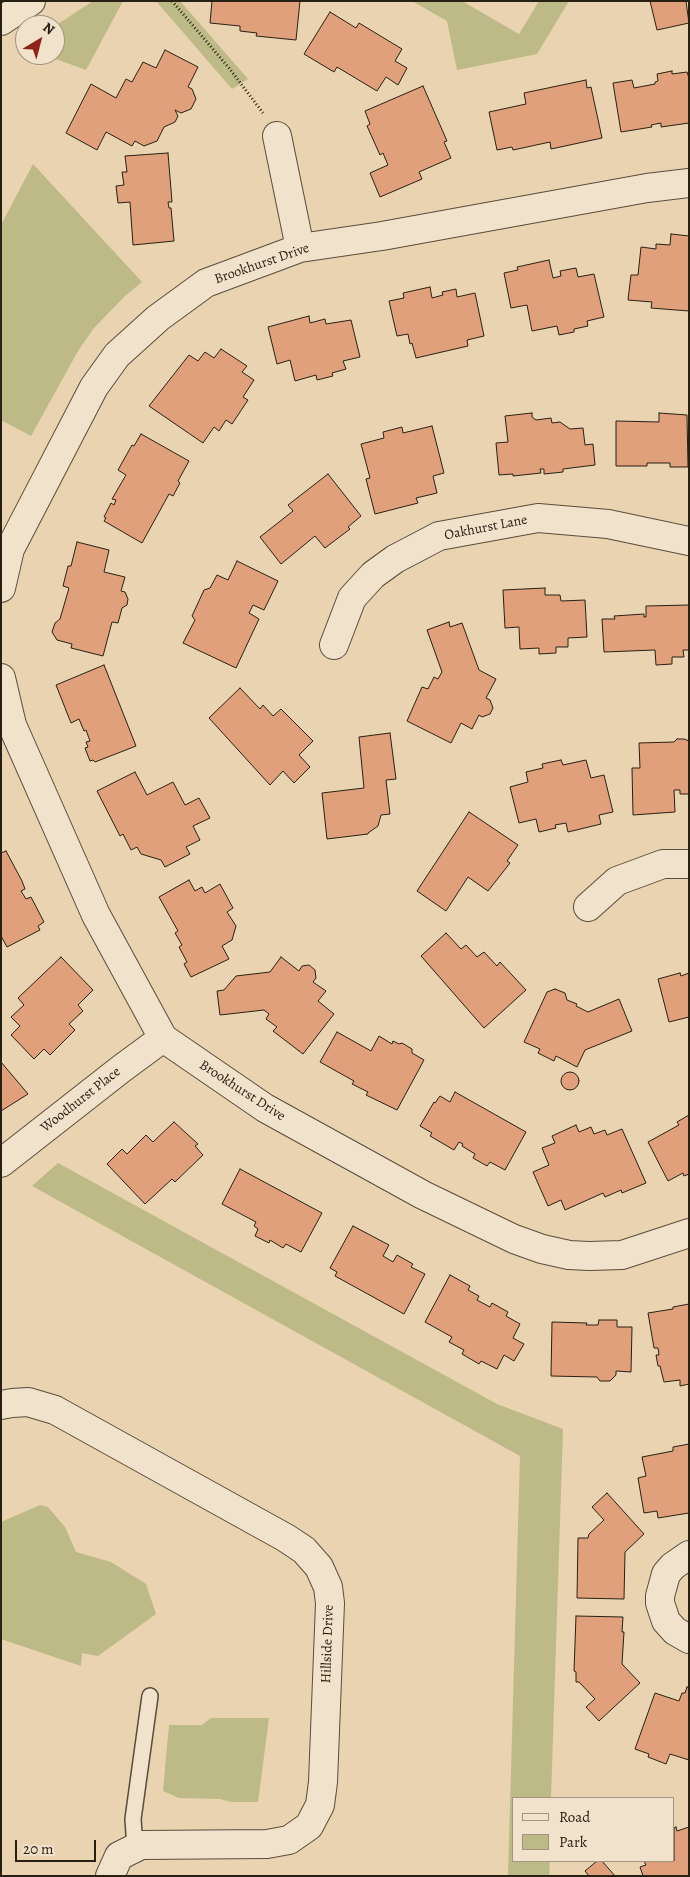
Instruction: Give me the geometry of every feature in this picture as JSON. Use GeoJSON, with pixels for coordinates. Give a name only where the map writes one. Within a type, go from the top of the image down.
{"type":"FeatureCollection","features":[{"type":"Feature","properties":{"kind":"street"},"geometry":{"type":"LineString","coordinates":[[1,21],[31,1]]}},
{"type":"Feature","properties":{"kind":"street"},"geometry":{"type":"LineString","coordinates":[[277,136],[300,248]]}},
{"type":"Feature","properties":{"kind":"street","name":"Brookhurst Drive"},"geometry":{"type":"LineString","coordinates":[[1,588],[10,549],[94,387],[117,355],[158,318],[206,283],[300,248],[382,236],[637,190],[689,183]]}},
{"type":"Feature","properties":{"kind":"street","name":"Oakhurst Lane"},"geometry":{"type":"LineString","coordinates":[[334,645],[352,598],[373,575],[395,559],[439,536],[538,518],[608,524],[689,541]]}},
{"type":"Feature","properties":{"kind":"street","name":"Brookhurst Drive"},"geometry":{"type":"LineString","coordinates":[[1,678],[12,725],[96,915],[162,1038],[265,1108],[423,1195],[514,1239],[542,1250],[569,1255],[622,1255],[689,1233]]}},
{"type":"Feature","properties":{"kind":"street"},"geometry":{"type":"LineString","coordinates":[[588,907],[617,881],[663,864],[689,864]]}},
{"type":"Feature","properties":{"kind":"street","name":"Woodhurst Place"},"geometry":{"type":"LineString","coordinates":[[1,1163],[162,1038]]}},
{"type":"Feature","properties":{"kind":"street","name":"Hillside Drive"},"geometry":{"type":"LineString","coordinates":[[1,1405],[28,1402],[55,1410],[286,1538],[304,1550],[319,1567],[328,1587],[330,1603],[323,1782],[320,1805],[309,1826],[289,1840],[267,1844],[141,1845],[121,1860]]}},
{"type":"Feature","properties":{"kind":"street"},"geometry":{"type":"LineString","coordinates":[[689,1555],[673,1566],[666,1574],[660,1596],[666,1621],[676,1631],[689,1639]]}},
{"type":"Feature","properties":{"kind":"lane"},"geometry":{"type":"LineString","coordinates":[[121,1860],[133,1819],[150,1696]]}},
{"type":"Feature","properties":{"kind":"path"},"geometry":{"type":"LineString","coordinates":[[172,1],[230,68],[252,98]]}},
{"type":"Feature","properties":{"kind":"green space"},"geometry":{"type":"Polygon","coordinates":[[[93,1],[123,1],[86,70],[65,62],[65,19],[93,1]]]}},
{"type":"Feature","properties":{"kind":"green space"},"geometry":{"type":"Polygon","coordinates":[[[156,1],[180,1],[248,79],[232,89],[156,1]]]}},
{"type":"Feature","properties":{"kind":"green space"},"geometry":{"type":"Polygon","coordinates":[[[412,1],[462,1],[519,34],[539,1],[569,1],[537,54],[457,70],[447,21],[412,1]]]}},
{"type":"Feature","properties":{"kind":"green space"},"geometry":{"type":"Polygon","coordinates":[[[33,164],[142,282],[125,296],[94,328],[78,351],[31,436],[1,420],[1,225],[33,164]]]}},
{"type":"Feature","properties":{"kind":"green space"},"geometry":{"type":"Polygon","coordinates":[[[58,1163],[497,1404],[563,1429],[551,1797],[512,1797],[512,1862],[550,1862],[549,1876],[508,1876],[520,1456],[32,1186],[58,1163]]]}},
{"type":"Feature","properties":{"kind":"green space"},"geometry":{"type":"Polygon","coordinates":[[[40,1505],[48,1507],[65,1527],[76,1552],[111,1562],[146,1584],[156,1614],[98,1656],[82,1653],[81,1666],[1,1639],[1,1522],[40,1505]]]}},
{"type":"Feature","properties":{"kind":"green space"},"geometry":{"type":"Polygon","coordinates":[[[211,1718],[269,1718],[258,1802],[179,1798],[163,1791],[169,1725],[202,1725],[211,1718]]]}},
{"type":"Feature","properties":{"kind":"building"},"geometry":{"type":"Polygon","coordinates":[[[212,1],[300,1],[296,40],[256,36],[257,33],[240,31],[240,26],[210,23],[212,1]]]}},
{"type":"Feature","properties":{"kind":"building"},"geometry":{"type":"Polygon","coordinates":[[[650,1],[686,1],[689,23],[657,30],[650,1]]]}},
{"type":"Feature","properties":{"kind":"building"},"geometry":{"type":"Polygon","coordinates":[[[330,12],[356,28],[359,23],[402,49],[395,61],[407,68],[398,85],[386,77],[377,91],[337,67],[334,72],[304,54],[330,12]]]}},
{"type":"Feature","properties":{"kind":"building"},"geometry":{"type":"Polygon","coordinates":[[[165,50],[198,67],[188,87],[192,89],[196,99],[191,109],[181,113],[175,110],[178,116],[175,122],[164,127],[157,141],[144,146],[135,141],[132,146],[106,132],[97,150],[66,133],[91,84],[116,98],[126,79],[132,82],[143,62],[156,68],[165,50]]]}},
{"type":"Feature","properties":{"kind":"building"},"geometry":{"type":"Polygon","coordinates":[[[672,71],[672,74],[687,72],[689,78],[689,123],[661,127],[661,123],[651,125],[652,127],[621,132],[613,83],[632,80],[634,88],[655,84],[658,81],[657,74],[672,71]]]}},
{"type":"Feature","properties":{"kind":"building"},"geometry":{"type":"Polygon","coordinates":[[[586,80],[587,88],[591,87],[602,138],[551,149],[550,142],[513,150],[512,147],[497,150],[489,112],[526,104],[524,93],[586,80]]]}},
{"type":"Feature","properties":{"kind":"building"},"geometry":{"type":"Polygon","coordinates":[[[423,86],[447,141],[444,142],[451,158],[419,172],[422,179],[380,197],[370,173],[388,165],[383,153],[380,155],[367,126],[370,124],[365,111],[423,86]]]}},
{"type":"Feature","properties":{"kind":"building"},"geometry":{"type":"Polygon","coordinates":[[[168,153],[172,202],[168,202],[169,208],[171,208],[174,241],[133,245],[130,202],[118,203],[116,186],[124,185],[122,172],[127,172],[125,156],[168,153]]]}},
{"type":"Feature","properties":{"kind":"building"},"geometry":{"type":"Polygon","coordinates":[[[671,234],[689,236],[689,311],[651,308],[652,302],[628,300],[631,275],[638,275],[641,247],[656,249],[656,244],[670,245],[671,234]]]}},
{"type":"Feature","properties":{"kind":"building"},"geometry":{"type":"Polygon","coordinates":[[[549,260],[553,278],[561,276],[560,271],[576,268],[578,277],[594,274],[604,317],[587,321],[588,326],[574,329],[574,332],[559,335],[557,326],[532,331],[527,305],[511,308],[504,273],[518,270],[517,267],[549,260]]]}},
{"type":"Feature","properties":{"kind":"building"},"geometry":{"type":"Polygon","coordinates":[[[430,287],[432,298],[443,295],[442,292],[456,289],[457,297],[475,293],[484,336],[467,340],[468,346],[416,358],[408,334],[397,336],[389,301],[404,298],[403,293],[430,287]]]}},
{"type":"Feature","properties":{"kind":"building"},"geometry":{"type":"Polygon","coordinates":[[[309,316],[310,323],[325,319],[326,324],[351,320],[360,357],[343,361],[346,369],[332,373],[333,376],[317,380],[316,375],[295,381],[290,360],[277,364],[268,327],[309,316]]]}},
{"type":"Feature","properties":{"kind":"building"},"geometry":{"type":"Polygon","coordinates":[[[221,349],[247,366],[242,372],[254,380],[243,397],[248,400],[232,424],[226,420],[219,431],[214,427],[203,443],[149,406],[189,355],[198,361],[205,352],[214,358],[221,349]]]}},
{"type":"Feature","properties":{"kind":"building"},"geometry":{"type":"Polygon","coordinates":[[[532,413],[532,417],[536,420],[551,418],[552,423],[560,422],[570,429],[583,428],[585,445],[593,444],[595,465],[563,469],[563,472],[544,474],[544,469],[540,469],[541,473],[513,476],[513,474],[499,475],[496,443],[508,442],[505,416],[532,413]]]}},
{"type":"Feature","properties":{"kind":"building"},"geometry":{"type":"Polygon","coordinates":[[[659,413],[687,415],[688,467],[670,467],[670,463],[647,463],[647,466],[616,466],[616,421],[659,422],[659,413]]]}},
{"type":"Feature","properties":{"kind":"building"},"geometry":{"type":"Polygon","coordinates":[[[432,426],[444,473],[433,476],[437,493],[416,498],[418,503],[375,514],[366,479],[370,478],[361,444],[384,438],[383,432],[402,427],[403,433],[432,426]]]}},
{"type":"Feature","properties":{"kind":"building"},"geometry":{"type":"Polygon","coordinates":[[[141,434],[189,461],[178,481],[180,483],[173,496],[169,494],[142,543],[104,521],[111,503],[114,505],[116,500],[112,499],[126,475],[118,470],[132,445],[134,446],[141,434]]]}},
{"type":"Feature","properties":{"kind":"building"},"geometry":{"type":"Polygon","coordinates":[[[328,474],[361,516],[348,527],[350,529],[325,548],[315,536],[281,564],[260,537],[293,511],[288,505],[328,474]]]}},
{"type":"Feature","properties":{"kind":"building"},"geometry":{"type":"Polygon","coordinates":[[[77,542],[109,550],[104,572],[125,577],[121,591],[125,592],[128,599],[127,605],[122,608],[118,623],[112,622],[103,656],[71,648],[72,644],[57,640],[52,632],[55,623],[60,619],[69,588],[63,586],[68,566],[71,566],[77,542]]]}},
{"type":"Feature","properties":{"kind":"building"},"geometry":{"type":"Polygon","coordinates":[[[237,561],[278,581],[264,610],[253,605],[249,613],[259,619],[236,668],[183,643],[195,620],[192,616],[204,590],[210,588],[217,575],[228,580],[237,561]]]}},
{"type":"Feature","properties":{"kind":"building"},"geometry":{"type":"Polygon","coordinates":[[[545,588],[545,595],[560,595],[561,601],[585,600],[587,637],[568,638],[568,647],[556,647],[556,653],[539,654],[539,648],[520,649],[519,627],[505,628],[503,590],[545,588]]]}},
{"type":"Feature","properties":{"kind":"building"},"geometry":{"type":"Polygon","coordinates":[[[689,605],[689,650],[683,650],[684,657],[672,657],[672,664],[656,665],[655,650],[604,652],[602,619],[615,619],[614,616],[644,614],[644,617],[646,617],[646,606],[689,605]]]}},
{"type":"Feature","properties":{"kind":"building"},"geometry":{"type":"Polygon","coordinates":[[[449,622],[450,627],[462,623],[479,670],[496,679],[486,698],[490,700],[493,708],[490,714],[482,717],[479,715],[472,729],[461,723],[451,743],[407,721],[422,687],[428,689],[434,677],[438,679],[442,672],[427,630],[449,622]]]}},
{"type":"Feature","properties":{"kind":"building"},"geometry":{"type":"Polygon","coordinates":[[[104,665],[136,746],[95,762],[93,760],[90,761],[85,748],[88,747],[86,742],[90,741],[86,730],[84,731],[79,719],[71,723],[56,685],[104,665]]]}},
{"type":"Feature","properties":{"kind":"building"},"geometry":{"type":"Polygon","coordinates":[[[240,688],[260,709],[263,705],[273,716],[281,709],[313,741],[299,755],[310,767],[294,783],[283,771],[270,785],[209,718],[240,688]]]}},
{"type":"Feature","properties":{"kind":"building"},"geometry":{"type":"Polygon","coordinates":[[[390,733],[396,779],[386,780],[390,814],[381,815],[378,826],[368,834],[327,839],[322,793],[364,788],[359,737],[390,733]]]}},
{"type":"Feature","properties":{"kind":"building"},"geometry":{"type":"Polygon","coordinates":[[[677,739],[689,741],[689,794],[680,794],[680,790],[674,790],[675,812],[633,815],[632,768],[640,768],[639,743],[674,742],[677,739]]]}},
{"type":"Feature","properties":{"kind":"building"},"geometry":{"type":"Polygon","coordinates":[[[561,760],[563,765],[586,760],[591,778],[604,775],[613,812],[599,815],[601,824],[568,832],[566,823],[555,825],[556,828],[539,832],[536,819],[519,823],[510,787],[528,782],[526,772],[543,768],[542,764],[561,760]]]}},
{"type":"Feature","properties":{"kind":"building"},"geometry":{"type":"Polygon","coordinates":[[[135,772],[147,795],[173,782],[185,805],[199,798],[210,818],[193,826],[200,840],[186,847],[190,854],[165,867],[161,860],[141,854],[137,847],[131,850],[123,834],[120,836],[97,791],[135,772]]]}},
{"type":"Feature","properties":{"kind":"building"},"geometry":{"type":"Polygon","coordinates":[[[469,812],[518,845],[507,861],[510,863],[488,891],[468,877],[446,911],[417,891],[469,812]]]}},
{"type":"Feature","properties":{"kind":"building"},"geometry":{"type":"Polygon","coordinates":[[[6,851],[25,889],[21,891],[26,899],[31,897],[44,922],[38,926],[40,930],[7,947],[1,936],[1,853],[6,851]]]}},
{"type":"Feature","properties":{"kind":"building"},"geometry":{"type":"Polygon","coordinates":[[[189,880],[195,891],[202,887],[205,893],[220,884],[233,908],[227,912],[236,926],[232,940],[222,946],[229,959],[191,977],[184,964],[187,962],[179,947],[182,945],[175,933],[178,931],[159,897],[189,880]]]}},
{"type":"Feature","properties":{"kind":"building"},"geometry":{"type":"Polygon","coordinates":[[[446,933],[461,949],[466,945],[477,957],[484,952],[497,966],[500,962],[526,990],[484,1028],[421,956],[446,933]]]}},
{"type":"Feature","properties":{"kind":"building"},"geometry":{"type":"Polygon","coordinates":[[[61,957],[93,990],[78,1005],[83,1011],[69,1024],[75,1030],[50,1055],[44,1049],[34,1059],[11,1035],[20,1026],[11,1017],[24,1005],[18,998],[61,957]]]}},
{"type":"Feature","properties":{"kind":"building"},"geometry":{"type":"Polygon","coordinates":[[[281,957],[299,971],[302,966],[309,965],[315,970],[316,978],[313,982],[326,991],[318,1001],[334,1014],[303,1054],[273,1031],[277,1027],[266,1019],[269,1014],[264,1010],[220,1015],[217,991],[224,990],[236,976],[270,972],[281,957]]]}},
{"type":"Feature","properties":{"kind":"building"},"geometry":{"type":"Polygon","coordinates":[[[680,973],[681,976],[689,973],[689,1017],[669,1022],[658,979],[680,973]]]}},
{"type":"Feature","properties":{"kind":"building"},"geometry":{"type":"Polygon","coordinates":[[[555,989],[565,993],[567,1000],[588,1012],[619,999],[632,1031],[585,1050],[577,1067],[556,1056],[554,1061],[538,1053],[540,1049],[524,1042],[547,992],[555,989]]]}},
{"type":"Feature","properties":{"kind":"building"},"geometry":{"type":"Polygon","coordinates":[[[337,1032],[371,1051],[379,1036],[392,1044],[393,1041],[399,1044],[402,1043],[412,1049],[412,1053],[424,1060],[397,1110],[366,1095],[368,1092],[352,1084],[354,1081],[320,1062],[337,1032]]]}},
{"type":"Feature","properties":{"kind":"building"},"geometry":{"type":"Polygon","coordinates":[[[1,1062],[28,1094],[1,1111],[1,1062]]]}},
{"type":"Feature","properties":{"kind":"building"},"geometry":{"type":"Polygon","coordinates":[[[566,1072],[574,1072],[579,1077],[577,1088],[566,1090],[561,1085],[561,1077],[566,1072]]]}},
{"type":"Feature","properties":{"kind":"building"},"geometry":{"type":"Polygon","coordinates":[[[455,1092],[526,1132],[505,1170],[490,1162],[487,1166],[473,1158],[475,1154],[459,1142],[454,1150],[430,1136],[432,1133],[420,1126],[434,1102],[440,1096],[450,1102],[455,1092]]]}},
{"type":"Feature","properties":{"kind":"building"},"geometry":{"type":"Polygon","coordinates":[[[689,1115],[689,1174],[684,1176],[683,1173],[668,1181],[648,1142],[679,1125],[677,1122],[689,1115]]]}},
{"type":"Feature","properties":{"kind":"building"},"geometry":{"type":"Polygon","coordinates":[[[174,1122],[198,1144],[195,1146],[203,1155],[175,1182],[172,1179],[145,1204],[107,1164],[122,1149],[127,1154],[146,1135],[153,1142],[174,1122]]]}},
{"type":"Feature","properties":{"kind":"building"},"geometry":{"type":"Polygon","coordinates":[[[576,1125],[579,1132],[591,1127],[594,1134],[605,1130],[607,1135],[622,1129],[646,1183],[622,1193],[621,1190],[605,1197],[603,1193],[565,1210],[561,1200],[548,1206],[533,1172],[549,1165],[542,1148],[555,1143],[552,1136],[576,1125]]]}},
{"type":"Feature","properties":{"kind":"building"},"geometry":{"type":"Polygon","coordinates":[[[240,1169],[322,1213],[301,1252],[286,1244],[283,1248],[270,1240],[269,1243],[255,1236],[258,1229],[254,1226],[256,1222],[222,1204],[240,1169]]]}},
{"type":"Feature","properties":{"kind":"building"},"geometry":{"type":"Polygon","coordinates":[[[353,1226],[389,1245],[383,1256],[393,1262],[397,1255],[413,1264],[411,1267],[425,1274],[404,1314],[335,1276],[337,1272],[330,1268],[353,1226]]]}},
{"type":"Feature","properties":{"kind":"building"},"geometry":{"type":"Polygon","coordinates":[[[450,1275],[470,1286],[468,1290],[479,1296],[477,1300],[490,1307],[492,1303],[508,1312],[506,1316],[520,1324],[513,1338],[524,1344],[514,1361],[504,1355],[497,1369],[481,1361],[479,1364],[462,1354],[464,1350],[449,1342],[452,1337],[425,1322],[450,1275]]]}},
{"type":"Feature","properties":{"kind":"building"},"geometry":{"type":"Polygon","coordinates":[[[689,1304],[689,1384],[680,1386],[680,1380],[664,1382],[660,1366],[658,1366],[656,1355],[659,1355],[658,1348],[654,1348],[648,1313],[689,1304]]]}},
{"type":"Feature","properties":{"kind":"building"},"geometry":{"type":"Polygon","coordinates":[[[599,1320],[617,1320],[617,1327],[632,1327],[631,1372],[616,1371],[616,1375],[610,1381],[600,1381],[597,1377],[551,1376],[552,1322],[598,1325],[599,1320]]]}},
{"type":"Feature","properties":{"kind":"building"},"geometry":{"type":"Polygon","coordinates":[[[689,1444],[689,1513],[658,1518],[657,1511],[644,1513],[638,1478],[646,1476],[642,1457],[673,1451],[673,1447],[689,1444]]]}},
{"type":"Feature","properties":{"kind":"building"},"geometry":{"type":"Polygon","coordinates":[[[607,1493],[644,1534],[625,1552],[624,1599],[577,1598],[578,1538],[588,1538],[589,1534],[604,1520],[592,1507],[607,1493]]]}},
{"type":"Feature","properties":{"kind":"building"},"geometry":{"type":"Polygon","coordinates":[[[576,1616],[623,1617],[622,1664],[640,1683],[599,1721],[586,1707],[595,1699],[579,1682],[576,1682],[576,1672],[574,1671],[576,1616]]]}},
{"type":"Feature","properties":{"kind":"building"},"geometry":{"type":"Polygon","coordinates":[[[687,1687],[689,1687],[689,1760],[670,1754],[666,1764],[648,1757],[649,1754],[635,1749],[655,1693],[679,1701],[687,1687]]]}},
{"type":"Feature","properties":{"kind":"building"},"geometry":{"type":"Polygon","coordinates":[[[689,1827],[689,1876],[643,1876],[640,1867],[646,1865],[644,1862],[675,1862],[675,1828],[677,1831],[689,1827]]]}},
{"type":"Feature","properties":{"kind":"building"},"geometry":{"type":"Polygon","coordinates":[[[596,1862],[603,1862],[615,1876],[589,1876],[585,1871],[596,1862]]]}}]}
